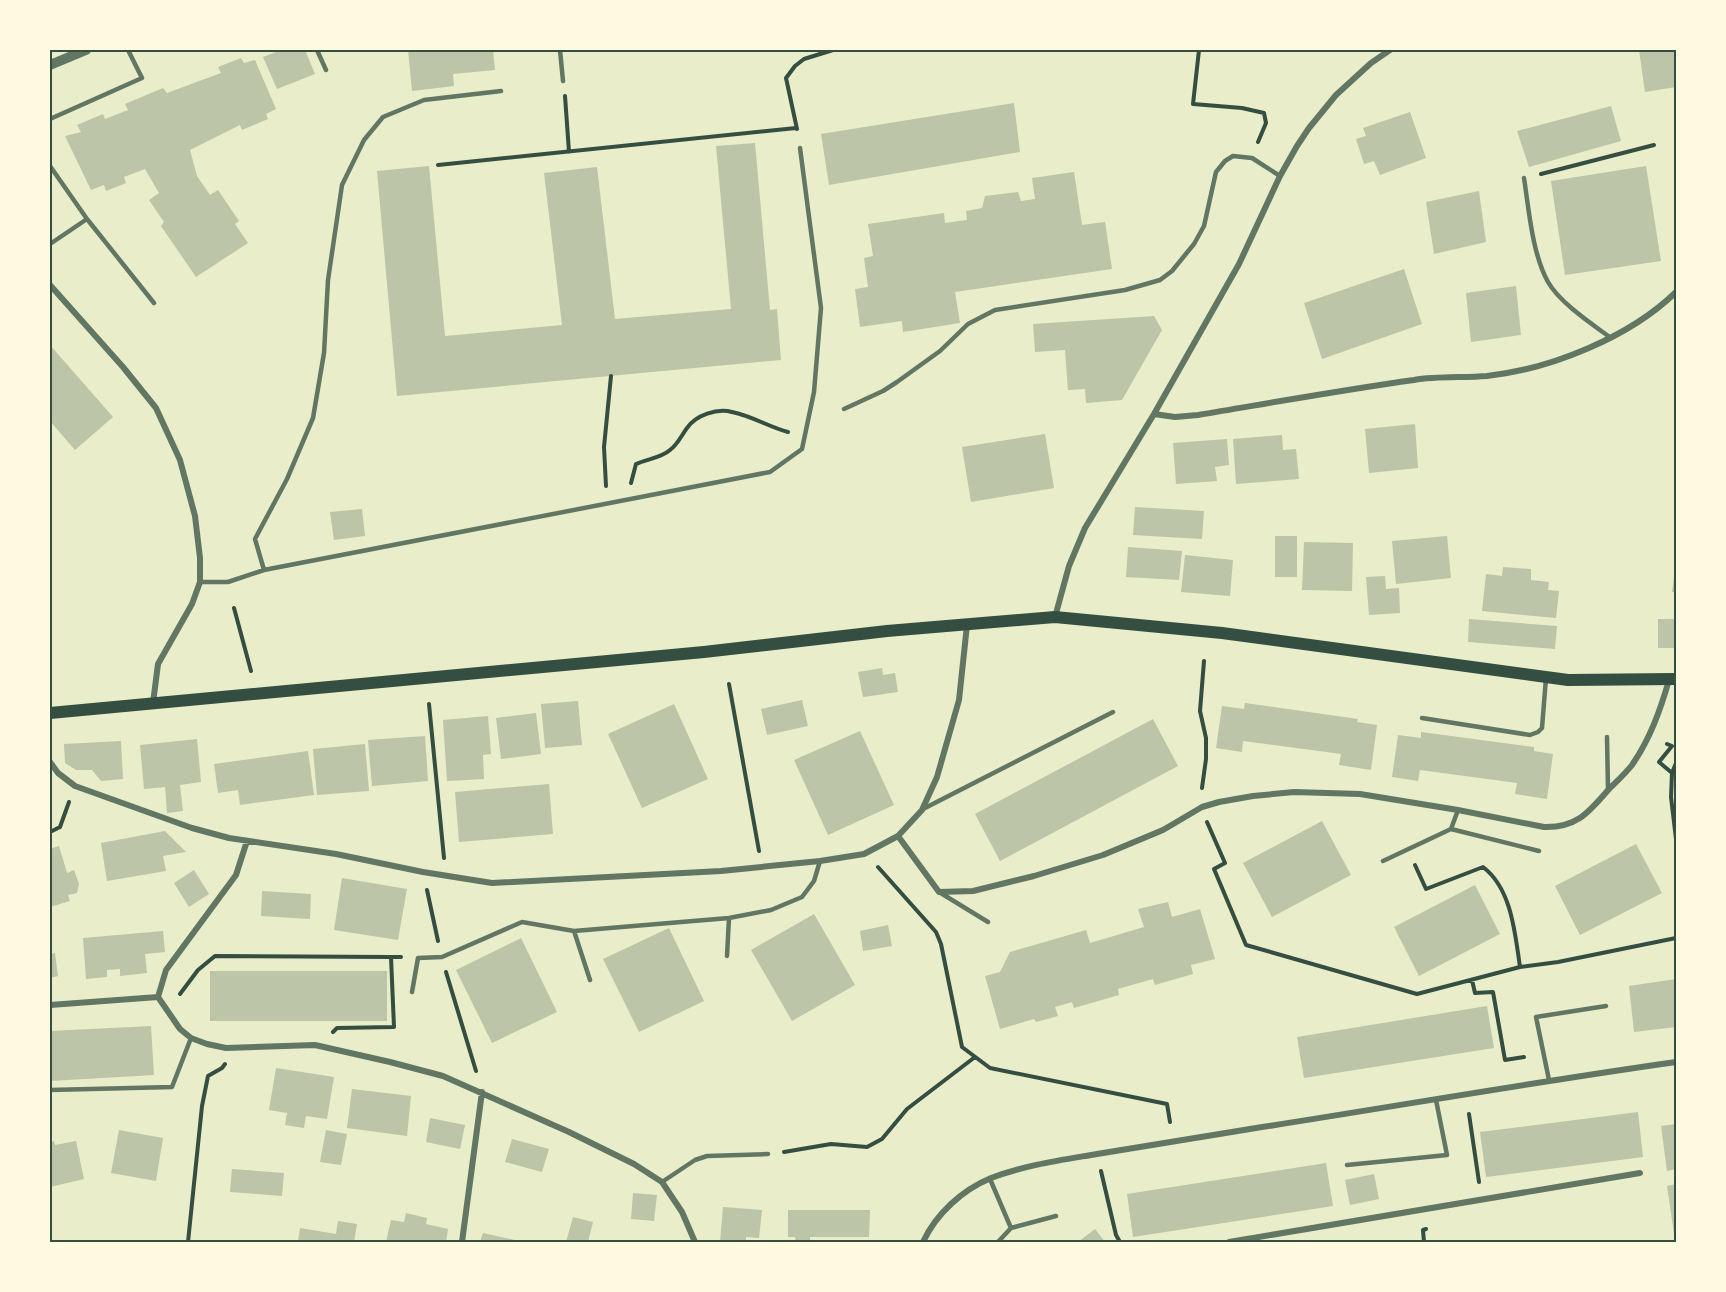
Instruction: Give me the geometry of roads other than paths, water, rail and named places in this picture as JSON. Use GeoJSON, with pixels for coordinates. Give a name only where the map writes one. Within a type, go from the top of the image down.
{"type":"FeatureCollection","features":[{"type":"Feature","properties":{"kind":"main road"},"geometry":{"type":"LineString","coordinates":[[50,713],[704,652],[887,631],[1055,617],[1222,633],[1546,678],[1673,680]]}},
{"type":"Feature","properties":{"kind":"street"},"geometry":{"type":"LineString","coordinates":[[50,65],[86,50]]}},
{"type":"Feature","properties":{"kind":"street"},"geometry":{"type":"LineString","coordinates":[[1055,617],[1069,566],[1085,528],[1154,414],[1239,264],[1280,176],[1308,128],[1336,95],[1371,63],[1390,50]]}},
{"type":"Feature","properties":{"kind":"street"},"geometry":{"type":"LineString","coordinates":[[50,285],[144,392],[165,425],[180,460],[195,516],[200,558],[200,582],[192,604],[158,664],[153,703]]}},
{"type":"Feature","properties":{"kind":"street"},"geometry":{"type":"LineString","coordinates":[[1154,414],[1175,417],[1198,415],[1420,379],[1488,376],[1536,366],[1611,338],[1664,305],[1677,292]]}},
{"type":"Feature","properties":{"kind":"street"},"geometry":{"type":"LineString","coordinates":[[50,762],[58,773],[75,786],[192,828],[247,841],[336,854],[492,883],[721,871],[820,861],[864,854],[898,836],[922,810],[937,777],[959,700],[967,625]]}},
{"type":"Feature","properties":{"kind":"street"},"geometry":{"type":"LineString","coordinates":[[898,836],[939,892],[973,891],[1103,855],[1163,830],[1202,807],[1253,796],[1294,792],[1360,794],[1544,827],[1557,827],[1576,822],[1595,807],[1630,767],[1650,735],[1673,680]]}},
{"type":"Feature","properties":{"kind":"street"},"geometry":{"type":"LineString","coordinates":[[158,997],[166,970],[236,875],[247,841]]}},
{"type":"Feature","properties":{"kind":"street"},"geometry":{"type":"LineString","coordinates":[[50,1005],[158,997]]}},
{"type":"Feature","properties":{"kind":"street"},"geometry":{"type":"LineString","coordinates":[[158,997],[180,1029],[191,1038],[207,1044],[226,1048],[315,1044],[443,1076],[570,1132],[634,1164],[662,1182],[682,1212],[695,1242]]}},
{"type":"Feature","properties":{"kind":"street"},"geometry":{"type":"LineString","coordinates":[[923,1242],[928,1231],[954,1200],[972,1187],[1016,1170],[1097,1154],[1550,1080],[1677,1062]]}},
{"type":"Feature","properties":{"kind":"street"},"geometry":{"type":"LineString","coordinates":[[462,1242],[482,1092]]}},
{"type":"Feature","properties":{"kind":"street"},"geometry":{"type":"LineString","coordinates":[[1228,1242],[1640,1173]]}},
{"type":"Feature","properties":{"kind":"lane"},"geometry":{"type":"LineString","coordinates":[[50,119],[142,78],[128,50]]}},
{"type":"Feature","properties":{"kind":"lane"},"geometry":{"type":"LineString","coordinates":[[317,50],[326,70]]}},
{"type":"Feature","properties":{"kind":"lane"},"geometry":{"type":"LineString","coordinates":[[560,50],[563,81]]}},
{"type":"Feature","properties":{"kind":"lane"},"geometry":{"type":"LineString","coordinates":[[264,570],[255,539],[287,479],[313,418],[324,353],[328,280],[342,185],[364,140],[383,117],[424,100],[501,91]]}},
{"type":"Feature","properties":{"kind":"lane"},"geometry":{"type":"LineString","coordinates":[[200,582],[228,582],[264,570],[770,472],[802,449],[814,392],[821,308],[800,148]]}},
{"type":"Feature","properties":{"kind":"lane"},"geometry":{"type":"LineString","coordinates":[[844,409],[897,382],[940,351],[968,324],[995,310],[1125,290],[1160,280],[1172,271],[1194,244],[1204,226],[1216,171],[1233,156],[1252,158],[1280,176]]}},
{"type":"Feature","properties":{"kind":"lane"},"geometry":{"type":"LineString","coordinates":[[50,166],[87,219],[154,303]]}},
{"type":"Feature","properties":{"kind":"lane"},"geometry":{"type":"LineString","coordinates":[[1524,178],[1533,237],[1548,283],[1565,301],[1611,338]]}},
{"type":"Feature","properties":{"kind":"lane"},"geometry":{"type":"LineString","coordinates":[[50,244],[87,219]]}},
{"type":"Feature","properties":{"kind":"lane"},"geometry":{"type":"LineString","coordinates":[[1422,718],[1530,735],[1542,728],[1546,678]]}},
{"type":"Feature","properties":{"kind":"lane"},"geometry":{"type":"LineString","coordinates":[[922,810],[1113,712]]}},
{"type":"Feature","properties":{"kind":"lane"},"geometry":{"type":"LineString","coordinates":[[1607,737],[1608,790]]}},
{"type":"Feature","properties":{"kind":"lane"},"geometry":{"type":"LineString","coordinates":[[1451,829],[1458,810]]}},
{"type":"Feature","properties":{"kind":"lane"},"geometry":{"type":"LineString","coordinates":[[1383,861],[1451,829],[1539,850]]}},
{"type":"Feature","properties":{"kind":"lane"},"geometry":{"type":"LineString","coordinates":[[411,992],[418,958],[442,957],[522,922],[574,931],[729,918],[771,910],[802,897],[814,881],[820,861]]}},
{"type":"Feature","properties":{"kind":"lane"},"geometry":{"type":"LineString","coordinates":[[939,892],[988,922]]}},
{"type":"Feature","properties":{"kind":"lane"},"geometry":{"type":"LineString","coordinates":[[727,956],[729,918]]}},
{"type":"Feature","properties":{"kind":"lane"},"geometry":{"type":"LineString","coordinates":[[574,931],[590,980]]}},
{"type":"Feature","properties":{"kind":"lane"},"geometry":{"type":"LineString","coordinates":[[1550,1080],[1536,1017],[1606,1006]]}},
{"type":"Feature","properties":{"kind":"lane"},"geometry":{"type":"LineString","coordinates":[[50,1090],[172,1087],[191,1038]]}},
{"type":"Feature","properties":{"kind":"lane"},"geometry":{"type":"LineString","coordinates":[[1347,1165],[1447,1155],[1436,1100]]}},
{"type":"Feature","properties":{"kind":"lane"},"geometry":{"type":"LineString","coordinates":[[662,1182],[695,1160],[707,1156],[768,1154]]}},
{"type":"Feature","properties":{"kind":"lane"},"geometry":{"type":"LineString","coordinates":[[990,1179],[1011,1228]]}},
{"type":"Feature","properties":{"kind":"lane"},"geometry":{"type":"LineString","coordinates":[[998,1242],[1011,1228],[1056,1216]]}}]}
